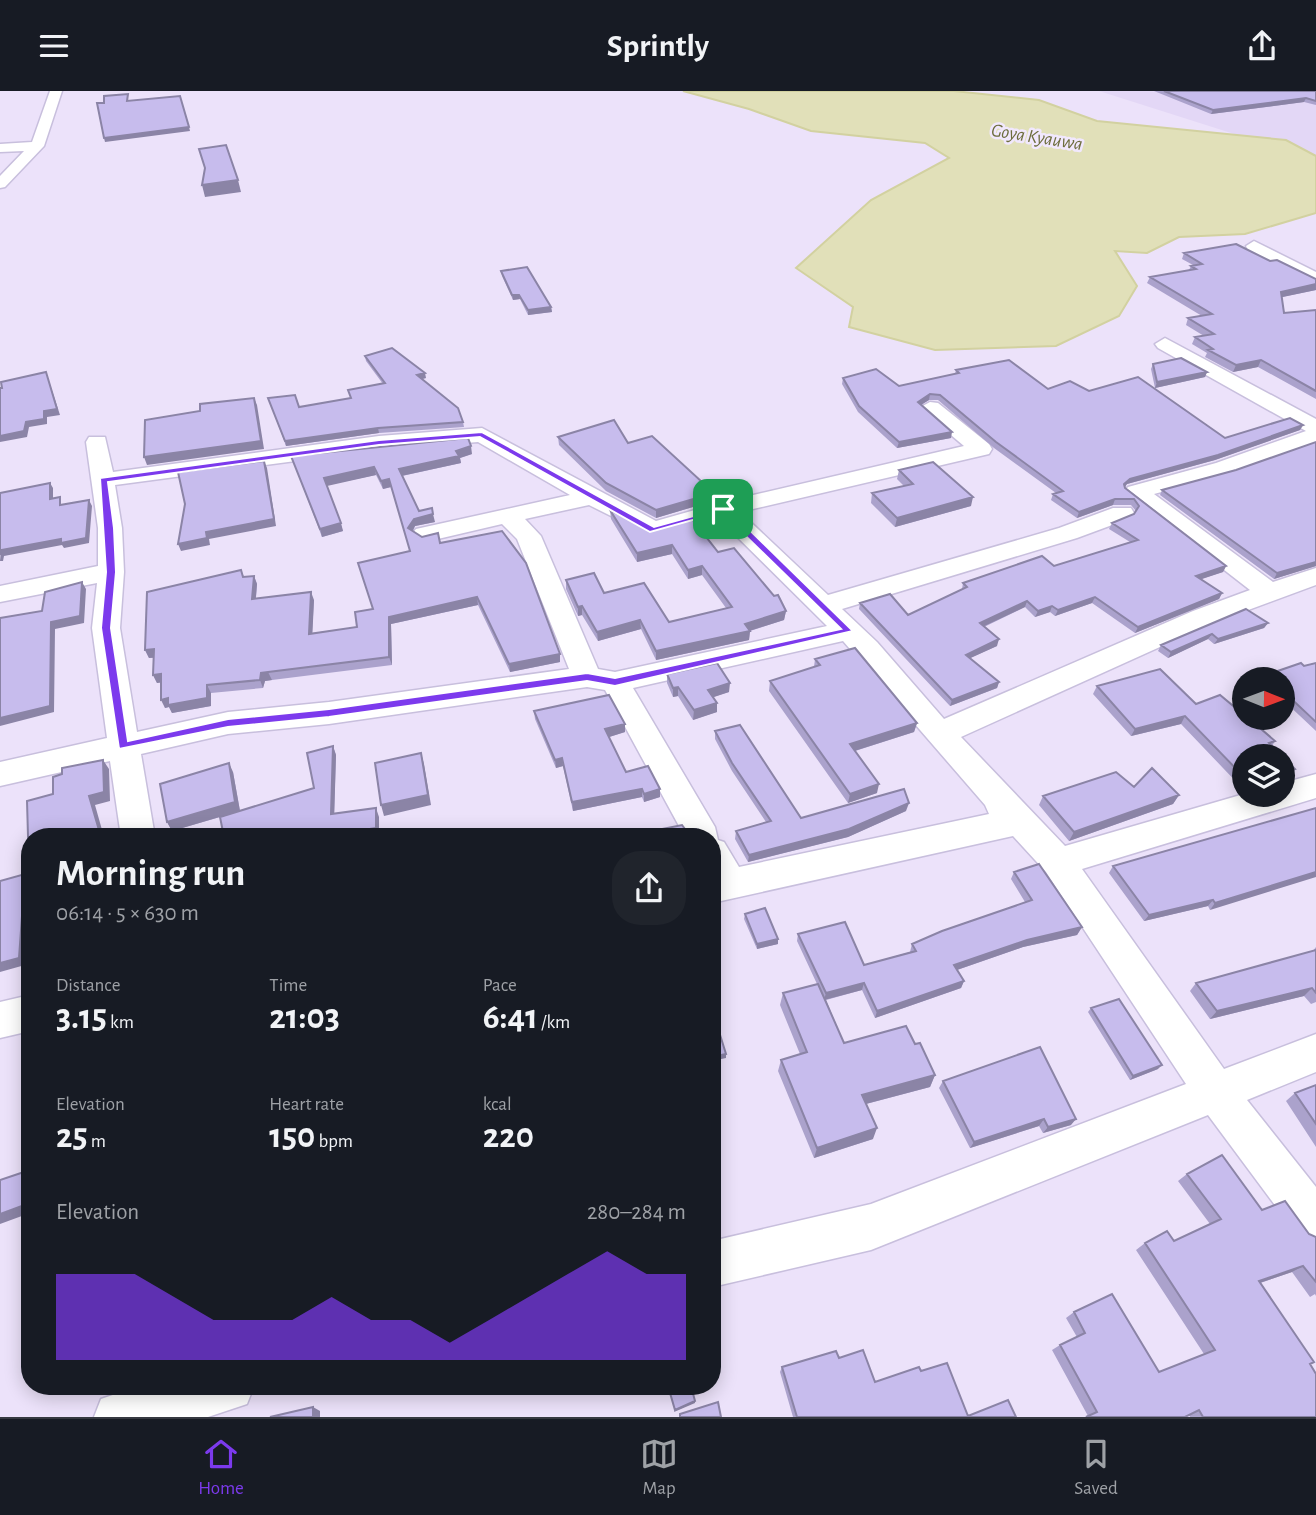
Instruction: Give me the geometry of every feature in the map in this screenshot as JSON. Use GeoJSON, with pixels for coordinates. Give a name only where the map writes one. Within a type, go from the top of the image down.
{"type":"FeatureCollection","features":[{"type":"Feature","properties":{"kind":"street"},"geometry":{"type":"LineString","coordinates":[[0,184],[37,146],[56,91]]}},
{"type":"Feature","properties":{"kind":"street"},"geometry":{"type":"LineString","coordinates":[[0,148],[37,146]]}},
{"type":"Feature","properties":{"kind":"street"},"geometry":{"type":"LineString","coordinates":[[1254,246],[1316,279]]}},
{"type":"Feature","properties":{"kind":"street"},"geometry":{"type":"LineString","coordinates":[[1296,268],[1316,263]]}},
{"type":"Feature","properties":{"kind":"street"},"geometry":{"type":"LineString","coordinates":[[1165,344],[1316,428]]}},
{"type":"Feature","properties":{"kind":"street"},"geometry":{"type":"LineString","coordinates":[[103,480],[379,443],[482,435],[653,530],[723,509],[981,449],[930,408]]}},
{"type":"Feature","properties":{"kind":"street"},"geometry":{"type":"LineString","coordinates":[[1272,594],[1136,492],[1224,468],[1316,435]]}},
{"type":"Feature","properties":{"kind":"street"},"geometry":{"type":"LineString","coordinates":[[97,442],[110,528],[111,572],[106,628],[137,828]]}},
{"type":"Feature","properties":{"kind":"street"},"geometry":{"type":"LineString","coordinates":[[425,534],[592,497]]}},
{"type":"Feature","properties":{"kind":"street"},"geometry":{"type":"LineString","coordinates":[[722,887],[1015,822],[848,631],[723,509]]}},
{"type":"Feature","properties":{"kind":"street"},"geometry":{"type":"LineString","coordinates":[[822,606],[1068,533],[1122,513]]}},
{"type":"Feature","properties":{"kind":"street"},"geometry":{"type":"LineString","coordinates":[[508,517],[528,536],[601,680],[697,828]]}},
{"type":"Feature","properties":{"kind":"street"},"geometry":{"type":"LineString","coordinates":[[0,594],[111,572]]}},
{"type":"Feature","properties":{"kind":"street"},"geometry":{"type":"LineString","coordinates":[[939,734],[1203,617],[1316,576]]}},
{"type":"Feature","properties":{"kind":"street"},"geometry":{"type":"LineString","coordinates":[[0,774],[228,723],[601,680],[848,631]]}},
{"type":"Feature","properties":{"kind":"street"},"geometry":{"type":"LineString","coordinates":[[939,734],[1058,862],[1217,1094],[1316,1223]]}},
{"type":"Feature","properties":{"kind":"street"},"geometry":{"type":"LineString","coordinates":[[1058,862],[1316,786]]}},
{"type":"Feature","properties":{"kind":"street"},"geometry":{"type":"LineString","coordinates":[[0,1020],[21,1015]]}},
{"type":"Feature","properties":{"kind":"street"},"geometry":{"type":"LineString","coordinates":[[721,1262],[871,1227],[1217,1094],[1316,1053]]}},
{"type":"Feature","properties":{"kind":"street"},"geometry":{"type":"LineString","coordinates":[[119,1417],[199,1395]]}},
{"type":"Feature","properties":{"kind":"shaded area"},"geometry":{"type":"Polygon","coordinates":[[[1099,91],[1316,91],[1316,160],[1099,91]]]}},
{"type":"Feature","properties":{"kind":"water","name":"Goya Kyauwa"},"geometry":{"type":"Polygon","coordinates":[[[683,91],[954,91],[1039,100],[1097,121],[1286,140],[1316,156],[1316,213],[1245,234],[1179,237],[1147,253],[1115,251],[1137,286],[1119,316],[1056,346],[935,350],[849,327],[853,307],[796,268],[871,200],[949,158],[925,143],[811,131],[749,109],[683,91]]]}},
{"type":"Feature","properties":{"kind":"building"},"geometry":{"type":"Polygon","coordinates":[[[1164,91],[1316,91],[1316,101],[1306,98],[1213,110],[1164,91]]]}},
{"type":"Feature","properties":{"kind":"building"},"geometry":{"type":"Polygon","coordinates":[[[128,94],[127,101],[180,96],[189,127],[104,138],[97,103],[104,103],[104,96],[128,94]]]}},
{"type":"Feature","properties":{"kind":"building"},"geometry":{"type":"Polygon","coordinates":[[[226,145],[238,180],[202,185],[205,168],[199,149],[226,145]]]}},
{"type":"Feature","properties":{"kind":"building"},"geometry":{"type":"Polygon","coordinates":[[[1236,244],[1316,279],[1316,284],[1281,292],[1284,313],[1316,310],[1316,391],[1261,360],[1236,365],[1208,350],[1213,349],[1195,337],[1214,334],[1188,318],[1212,314],[1150,277],[1196,269],[1191,266],[1202,264],[1184,253],[1236,244]]]}},
{"type":"Feature","properties":{"kind":"building"},"geometry":{"type":"Polygon","coordinates":[[[527,267],[551,307],[528,310],[519,295],[512,295],[501,271],[527,267]]]}},
{"type":"Feature","properties":{"kind":"building"},"geometry":{"type":"Polygon","coordinates":[[[392,348],[425,373],[417,375],[458,408],[463,422],[378,428],[285,441],[268,398],[295,395],[299,407],[351,398],[348,390],[385,383],[365,356],[392,348]]]}},
{"type":"Feature","properties":{"kind":"building"},"geometry":{"type":"Polygon","coordinates":[[[1181,358],[1207,372],[1157,382],[1153,364],[1181,358]]]}},
{"type":"Feature","properties":{"kind":"building"},"geometry":{"type":"Polygon","coordinates":[[[1009,360],[1048,389],[1070,381],[1089,391],[1138,377],[1225,438],[1290,418],[1303,425],[1218,455],[1130,479],[1124,484],[1125,488],[1226,566],[1196,576],[1222,593],[1138,627],[1095,597],[1058,610],[1052,606],[1038,611],[1027,601],[980,623],[999,639],[966,655],[999,682],[952,700],[860,603],[890,594],[908,615],[967,587],[963,583],[1042,556],[1054,566],[1138,540],[1112,523],[1134,514],[1139,506],[1134,499],[1115,499],[1079,512],[1053,494],[1063,491],[996,442],[940,395],[930,394],[918,402],[952,432],[899,442],[859,406],[843,378],[876,369],[899,386],[959,373],[956,370],[1009,360]]]}},
{"type":"Feature","properties":{"kind":"building"},"geometry":{"type":"Polygon","coordinates":[[[46,372],[57,409],[44,411],[44,419],[26,422],[24,431],[0,436],[1,382],[46,372]]]}},
{"type":"Feature","properties":{"kind":"building"},"geometry":{"type":"Polygon","coordinates":[[[254,398],[261,441],[144,457],[145,420],[200,411],[200,404],[254,398]]]}},
{"type":"Feature","properties":{"kind":"building"},"geometry":{"type":"Polygon","coordinates":[[[614,420],[628,443],[652,436],[714,493],[656,510],[606,483],[558,437],[614,420]]]}},
{"type":"Feature","properties":{"kind":"building"},"geometry":{"type":"Polygon","coordinates":[[[468,438],[471,446],[456,451],[459,456],[399,469],[419,511],[432,508],[433,514],[414,519],[408,528],[422,537],[438,533],[440,543],[502,531],[526,563],[560,654],[509,664],[477,597],[389,617],[389,657],[261,673],[260,680],[207,685],[207,698],[168,705],[168,698],[161,700],[161,674],[153,675],[154,649],[145,650],[147,592],[241,570],[243,577],[254,576],[252,599],[311,592],[309,634],[357,627],[355,612],[373,609],[358,563],[410,551],[389,479],[381,481],[374,467],[324,478],[341,523],[320,529],[291,456],[468,438]]]}},
{"type":"Feature","properties":{"kind":"building"},"geometry":{"type":"Polygon","coordinates":[[[1316,442],[1316,562],[1277,573],[1162,490],[1236,470],[1316,442]]]}},
{"type":"Feature","properties":{"kind":"building"},"geometry":{"type":"Polygon","coordinates":[[[264,461],[274,519],[206,532],[207,538],[178,544],[185,504],[178,472],[264,461]]]}},
{"type":"Feature","properties":{"kind":"building"},"geometry":{"type":"Polygon","coordinates":[[[933,462],[973,497],[897,518],[872,493],[913,484],[899,470],[933,462]]]}},
{"type":"Feature","properties":{"kind":"building"},"geometry":{"type":"Polygon","coordinates":[[[50,483],[50,499],[60,497],[60,505],[89,500],[86,538],[61,543],[61,539],[1,550],[0,555],[0,493],[50,483]]]}},
{"type":"Feature","properties":{"kind":"building"},"geometry":{"type":"Polygon","coordinates":[[[610,510],[652,530],[692,519],[718,552],[734,548],[774,596],[778,595],[786,611],[745,624],[750,631],[656,651],[640,620],[597,632],[582,606],[578,607],[566,580],[594,573],[604,593],[644,583],[669,622],[732,607],[702,566],[688,570],[672,545],[637,553],[610,510]]]}},
{"type":"Feature","properties":{"kind":"building"},"geometry":{"type":"Polygon","coordinates":[[[82,582],[80,616],[51,622],[50,706],[0,718],[0,618],[42,611],[45,592],[82,582]]]}},
{"type":"Feature","properties":{"kind":"building"},"geometry":{"type":"Polygon","coordinates":[[[1246,609],[1268,623],[1218,639],[1212,634],[1171,652],[1161,645],[1246,609]]]}},
{"type":"Feature","properties":{"kind":"building"},"geometry":{"type":"Polygon","coordinates":[[[855,648],[917,723],[850,744],[879,784],[850,794],[770,681],[820,665],[815,659],[855,648]]]}},
{"type":"Feature","properties":{"kind":"building"},"geometry":{"type":"Polygon","coordinates":[[[717,663],[730,683],[708,690],[717,703],[694,710],[678,687],[673,688],[667,674],[717,663]]]}},
{"type":"Feature","properties":{"kind":"building"},"geometry":{"type":"Polygon","coordinates":[[[1301,663],[1304,666],[1316,663],[1316,722],[1295,702],[1295,667],[1289,667],[1301,663]]]}},
{"type":"Feature","properties":{"kind":"building"},"geometry":{"type":"Polygon","coordinates":[[[1160,669],[1196,704],[1220,695],[1232,705],[1232,730],[1262,730],[1275,741],[1270,744],[1232,744],[1232,765],[1185,716],[1135,729],[1097,686],[1160,669]]]}},
{"type":"Feature","properties":{"kind":"building"},"geometry":{"type":"Polygon","coordinates":[[[609,695],[625,724],[605,729],[626,772],[648,766],[660,789],[644,794],[642,789],[572,802],[562,758],[555,760],[534,711],[609,695]]]}},
{"type":"Feature","properties":{"kind":"building"},"geometry":{"type":"Polygon","coordinates":[[[740,725],[801,818],[904,789],[909,803],[849,829],[749,855],[736,831],[771,821],[732,763],[715,731],[740,725]]]}},
{"type":"Feature","properties":{"kind":"building"},"geometry":{"type":"Polygon","coordinates":[[[333,746],[331,814],[376,808],[376,828],[222,828],[220,817],[314,788],[307,753],[333,746]]]}},
{"type":"Feature","properties":{"kind":"building"},"geometry":{"type":"Polygon","coordinates":[[[421,753],[428,795],[381,805],[375,763],[421,753]]]}},
{"type":"Feature","properties":{"kind":"building"},"geometry":{"type":"Polygon","coordinates":[[[103,760],[104,792],[89,796],[98,828],[28,828],[27,801],[53,794],[53,777],[62,774],[62,768],[103,760]]]}},
{"type":"Feature","properties":{"kind":"building"},"geometry":{"type":"Polygon","coordinates":[[[229,763],[235,802],[167,822],[160,784],[229,763]]]}},
{"type":"Feature","properties":{"kind":"building"},"geometry":{"type":"Polygon","coordinates":[[[1152,768],[1179,795],[1074,832],[1043,796],[1116,772],[1134,787],[1152,768]]]}},
{"type":"Feature","properties":{"kind":"building"},"geometry":{"type":"Polygon","coordinates":[[[1316,808],[1316,872],[1215,903],[1213,900],[1149,915],[1113,866],[1316,808]]]}},
{"type":"Feature","properties":{"kind":"building"},"geometry":{"type":"Polygon","coordinates":[[[1039,864],[1082,927],[1027,940],[954,965],[964,981],[877,1011],[864,983],[826,993],[798,934],[845,922],[864,965],[916,951],[912,944],[1032,900],[1014,872],[1039,864]]]}},
{"type":"Feature","properties":{"kind":"building"},"geometry":{"type":"Polygon","coordinates":[[[21,875],[19,958],[0,963],[0,881],[21,875]]]}},
{"type":"Feature","properties":{"kind":"building"},"geometry":{"type":"Polygon","coordinates":[[[765,908],[778,939],[757,944],[745,914],[765,908]]]}},
{"type":"Feature","properties":{"kind":"building"},"geometry":{"type":"Polygon","coordinates":[[[1316,950],[1316,993],[1312,988],[1217,1011],[1196,983],[1316,950]]]}},
{"type":"Feature","properties":{"kind":"building"},"geometry":{"type":"Polygon","coordinates":[[[818,984],[844,1043],[906,1026],[915,1044],[920,1043],[935,1075],[862,1095],[877,1128],[817,1148],[781,1060],[807,1052],[783,993],[818,984]]]}},
{"type":"Feature","properties":{"kind":"building"},"geometry":{"type":"Polygon","coordinates":[[[1119,999],[1162,1065],[1133,1076],[1091,1008],[1119,999]]]}},
{"type":"Feature","properties":{"kind":"building"},"geometry":{"type":"Polygon","coordinates":[[[721,1038],[726,1054],[721,1055],[721,1038]]]}},
{"type":"Feature","properties":{"kind":"building"},"geometry":{"type":"Polygon","coordinates":[[[1040,1047],[1076,1119],[1048,1127],[1044,1119],[974,1142],[943,1081],[1040,1047]]]}},
{"type":"Feature","properties":{"kind":"building"},"geometry":{"type":"Polygon","coordinates":[[[1316,1085],[1316,1124],[1295,1093],[1316,1085]]]}},
{"type":"Feature","properties":{"kind":"building"},"geometry":{"type":"Polygon","coordinates":[[[1222,1155],[1262,1210],[1285,1201],[1309,1234],[1316,1237],[1316,1282],[1303,1266],[1259,1281],[1314,1362],[1310,1364],[1316,1374],[1316,1417],[1203,1417],[1199,1410],[1185,1417],[1086,1417],[1097,1412],[1060,1345],[1085,1333],[1074,1312],[1112,1294],[1159,1372],[1215,1350],[1145,1243],[1167,1231],[1174,1241],[1221,1219],[1187,1174],[1222,1155]]]}},
{"type":"Feature","properties":{"kind":"building"},"geometry":{"type":"Polygon","coordinates":[[[21,1173],[21,1206],[0,1214],[0,1180],[21,1173]]]}},
{"type":"Feature","properties":{"kind":"building"},"geometry":{"type":"Polygon","coordinates":[[[863,1350],[875,1382],[919,1367],[921,1371],[947,1363],[968,1416],[1008,1400],[1016,1417],[797,1417],[782,1367],[836,1351],[839,1358],[863,1350]]]}},
{"type":"Feature","properties":{"kind":"building"},"geometry":{"type":"Polygon","coordinates":[[[671,1395],[693,1395],[695,1401],[675,1410],[671,1395]]]}},
{"type":"Feature","properties":{"kind":"building"},"geometry":{"type":"Polygon","coordinates":[[[718,1402],[721,1417],[680,1417],[680,1414],[718,1402]]]}},
{"type":"Feature","properties":{"kind":"building"},"geometry":{"type":"Polygon","coordinates":[[[313,1407],[313,1417],[270,1417],[313,1407]]]}},
{"type":"Feature","properties":{"kind":"route"},"geometry":{"type":"LineString","coordinates":[[482,435],[653,530],[723,509],[848,631],[615,682],[587,677],[329,713],[228,723],[123,746],[106,628],[111,572],[110,528],[103,480],[379,443],[482,435]]}}]}
